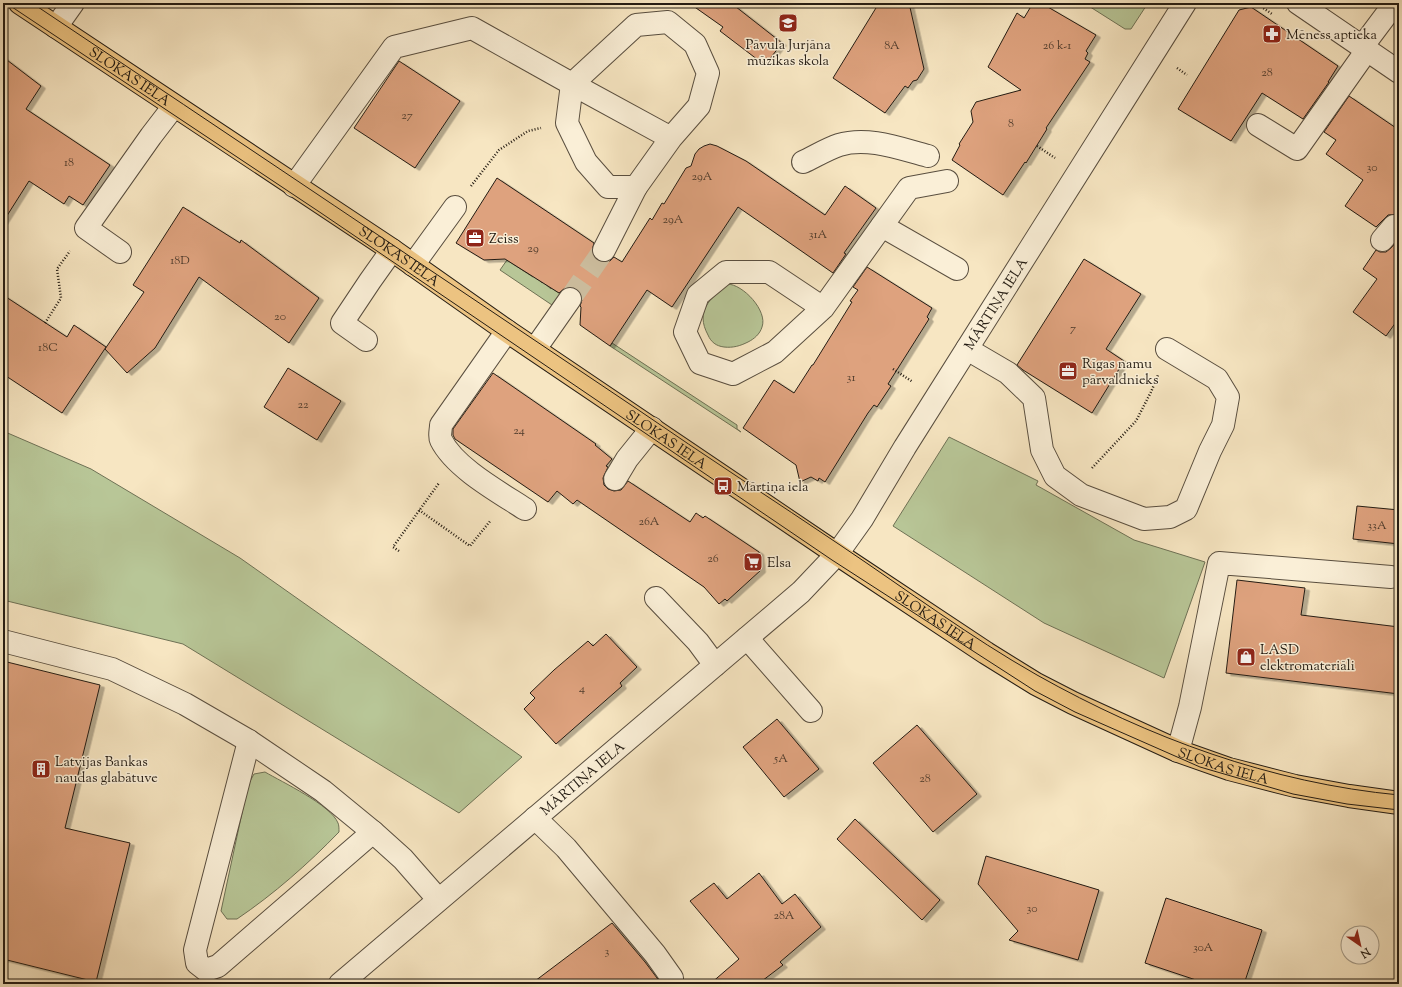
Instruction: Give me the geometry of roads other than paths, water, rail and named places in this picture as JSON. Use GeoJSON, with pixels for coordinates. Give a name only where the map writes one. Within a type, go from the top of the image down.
{"type":"FeatureCollection","features":[{"type":"Feature","properties":{"kind":"main road","name":"SLOKAS IELA"},"geometry":{"type":"LineString","coordinates":[[20,3],[392,250],[507,331],[838,554],[986,653],[1036,684],[1073,703],[1178,751],[1229,769],[1295,786],[1399,803]]}},
{"type":"Feature","properties":{"kind":"street"},"geometry":{"type":"LineString","coordinates":[[56,27],[73,3]]}},
{"type":"Feature","properties":{"kind":"street","name":"MĀRTIŅA IELA"},"geometry":{"type":"LineString","coordinates":[[340,984],[438,899],[801,592],[838,554],[862,519],[1185,3]]}},
{"type":"Feature","properties":{"kind":"street"},"geometry":{"type":"LineString","coordinates":[[1298,3],[1399,72]]}},
{"type":"Feature","properties":{"kind":"street"},"geometry":{"type":"LineString","coordinates":[[1258,125],[1297,149],[1395,3]]}},
{"type":"Feature","properties":{"kind":"street"},"geometry":{"type":"LineString","coordinates":[[604,250],[636,188],[671,138],[699,106],[708,73],[695,44],[668,22],[636,25],[572,84],[567,123],[586,162],[608,187],[636,188]]}},
{"type":"Feature","properties":{"kind":"street"},"geometry":{"type":"LineString","coordinates":[[294,186],[394,47],[472,28],[671,138]]}},
{"type":"Feature","properties":{"kind":"street"},"geometry":{"type":"LineString","coordinates":[[120,252],[86,228],[174,106]]}},
{"type":"Feature","properties":{"kind":"street"},"geometry":{"type":"LineString","coordinates":[[803,162],[839,145],[857,142],[877,143],[928,156]]}},
{"type":"Feature","properties":{"kind":"street"},"geometry":{"type":"LineString","coordinates":[[823,308],[769,272],[726,272],[698,295],[685,332],[700,364],[733,374],[775,352],[823,308],[909,188],[947,181]]}},
{"type":"Feature","properties":{"kind":"street"},"geometry":{"type":"LineString","coordinates":[[413,265],[455,207]]}},
{"type":"Feature","properties":{"kind":"street"},"geometry":{"type":"LineString","coordinates":[[882,226],[957,269]]}},
{"type":"Feature","properties":{"kind":"street"},"geometry":{"type":"LineString","coordinates":[[1382,240],[1394,226],[1399,226]]}},
{"type":"Feature","properties":{"kind":"street"},"geometry":{"type":"LineString","coordinates":[[366,340],[342,323],[392,250]]}},
{"type":"Feature","properties":{"kind":"street"},"geometry":{"type":"LineString","coordinates":[[535,349],[570,300]]}},
{"type":"Feature","properties":{"kind":"street"},"geometry":{"type":"LineString","coordinates":[[507,331],[441,425],[440,439],[455,459],[476,476],[517,503]]}},
{"type":"Feature","properties":{"kind":"street"},"geometry":{"type":"LineString","coordinates":[[967,349],[1008,373],[1034,398],[1042,450],[1055,476],[1081,495],[1144,519],[1170,517],[1186,509],[1210,451],[1223,425],[1228,397],[1217,379],[1167,349]]}},
{"type":"Feature","properties":{"kind":"street"},"geometry":{"type":"LineString","coordinates":[[615,479],[627,459],[652,428]]}},
{"type":"Feature","properties":{"kind":"street"},"geometry":{"type":"LineString","coordinates":[[1178,751],[1190,707],[1219,563],[1391,577]]}},
{"type":"Feature","properties":{"kind":"street"},"geometry":{"type":"LineString","coordinates":[[656,598],[698,642],[715,665]]}},
{"type":"Feature","properties":{"kind":"street"},"geometry":{"type":"LineString","coordinates":[[747,638],[811,711]]}},
{"type":"Feature","properties":{"kind":"street"},"geometry":{"type":"LineString","coordinates":[[3,641],[112,669],[185,704],[249,742],[323,791],[403,859],[438,899]]}},
{"type":"Feature","properties":{"kind":"street"},"geometry":{"type":"LineString","coordinates":[[249,742],[195,950],[197,963],[206,970],[218,966],[373,832]]}},
{"type":"Feature","properties":{"kind":"street"},"geometry":{"type":"LineString","coordinates":[[535,818],[566,848],[655,954],[672,978],[672,984]]}},
{"type":"Feature","properties":{"kind":"tunnel"},"geometry":{"type":"LineString","coordinates":[[570,299],[604,250]]}},
{"type":"Feature","properties":{"kind":"tram line"},"geometry":{"type":"LineString","coordinates":[[6,3],[321,213],[832,560],[1035,691],[1075,712],[1200,767],[1293,794],[1347,804],[1399,810]]}},
{"type":"Feature","properties":{"kind":"tram line"},"geometry":{"type":"LineString","coordinates":[[32,3],[963,629],[1037,675],[1079,698],[1123,719],[1212,754],[1304,780],[1351,789],[1399,795]]}},
{"type":"Feature","properties":{"kind":"place","name":"Pāvula Jurjāna mūzikas skola"},"geometry":{"type":"Point","coordinates":[788,23]}},
{"type":"Feature","properties":{"kind":"place","name":"Mēness aptieka"},"geometry":{"type":"Point","coordinates":[1272,34]}},
{"type":"Feature","properties":{"kind":"place","name":"Zeiss"},"geometry":{"type":"Point","coordinates":[475,238]}},
{"type":"Feature","properties":{"kind":"place","name":"Rīgas namu pārvaldnieks"},"geometry":{"type":"Point","coordinates":[1068,371]}},
{"type":"Feature","properties":{"kind":"place","name":"Mārtiņa iela"},"geometry":{"type":"Point","coordinates":[723,486]}},
{"type":"Feature","properties":{"kind":"place","name":"Elsa"},"geometry":{"type":"Point","coordinates":[753,562]}},
{"type":"Feature","properties":{"kind":"place","name":"LASD elektromateriāli"},"geometry":{"type":"Point","coordinates":[1246,657]}},
{"type":"Feature","properties":{"kind":"place","name":"Latvijas Bankas naudas glabātuve"},"geometry":{"type":"Point","coordinates":[41,769]}}]}
